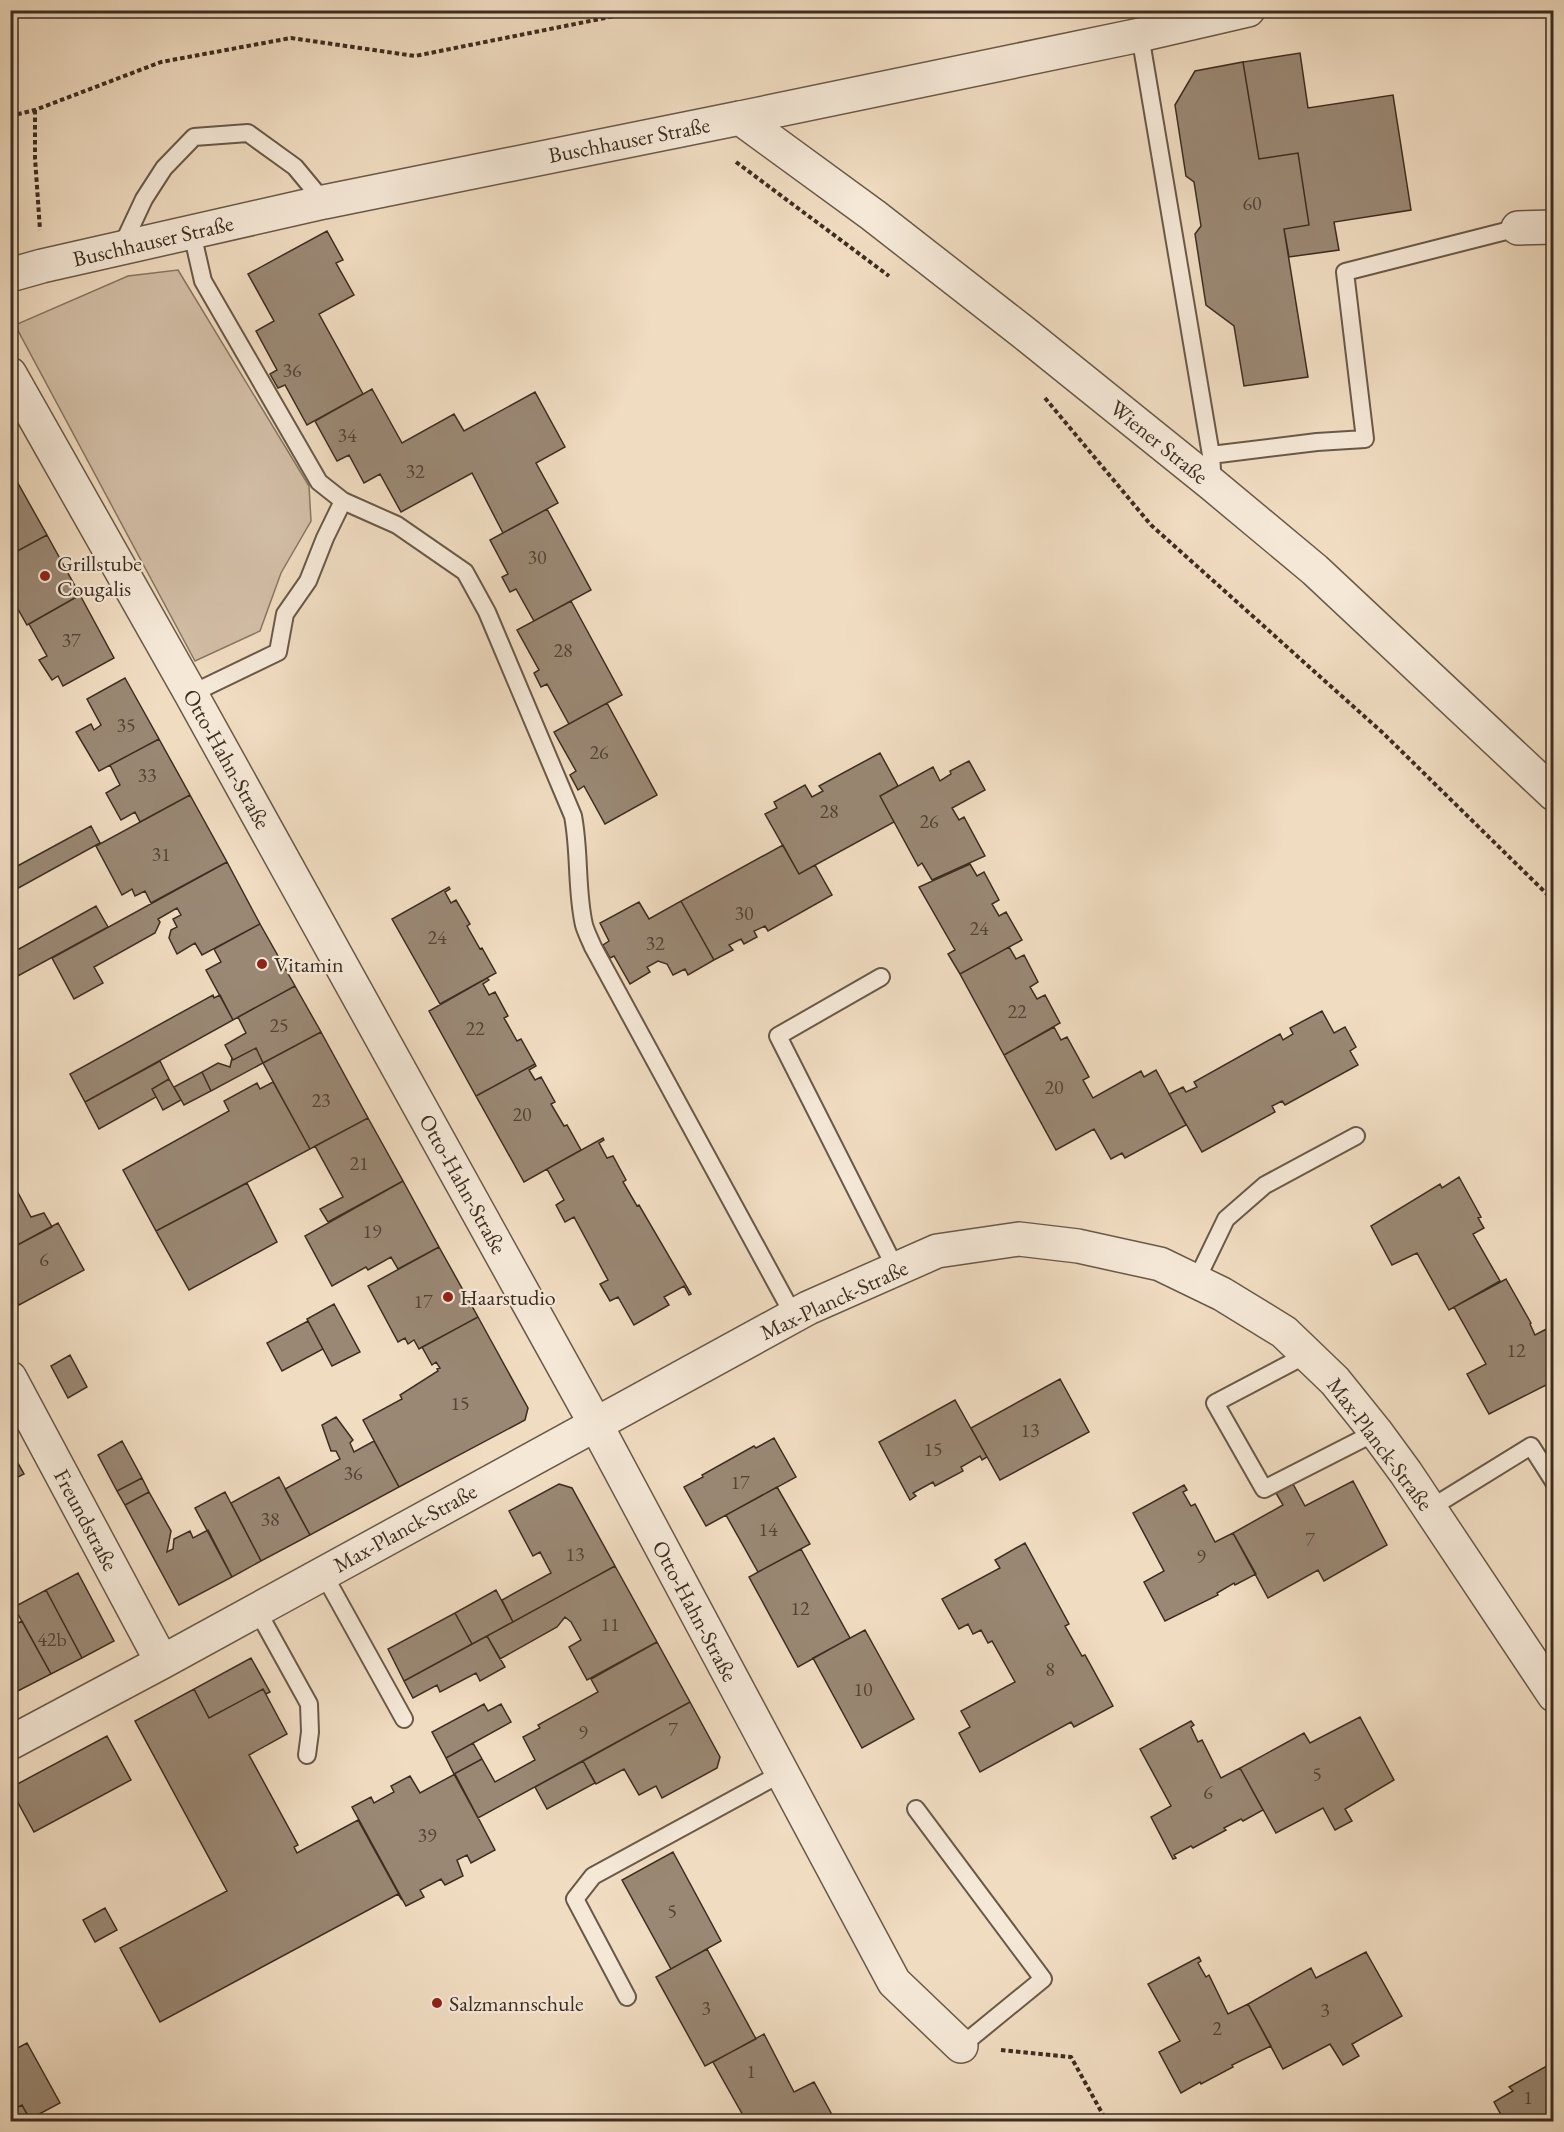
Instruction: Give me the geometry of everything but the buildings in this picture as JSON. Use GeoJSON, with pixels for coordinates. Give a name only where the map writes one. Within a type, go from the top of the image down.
{"type":"FeatureCollection","features":[{"type":"Feature","properties":{"kind":"street","name":"Buschhauser Straße"},"geometry":{"type":"LineString","coordinates":[[10,275],[324,202],[741,118],[1136,23],[1248,10]]}},
{"type":"Feature","properties":{"kind":"street","name":"Wiener Straße"},"geometry":{"type":"LineString","coordinates":[[741,118],[882,222],[1023,332],[1212,470],[1314,570],[1554,794]]}},
{"type":"Feature","properties":{"kind":"street"},"geometry":{"type":"LineString","coordinates":[[1518,228],[1554,227]]}},
{"type":"Feature","properties":{"kind":"street","name":"Otto-Hahn-Straße"},"geometry":{"type":"LineString","coordinates":[[10,374],[191,694],[595,1423],[894,1982],[961,2046]]}},
{"type":"Feature","properties":{"kind":"street","name":"Max-Planck-Straße"},"geometry":{"type":"LineString","coordinates":[[10,1743],[794,1316],[937,1251],[1019,1239],[1078,1246],[1160,1264],[1222,1294],[1284,1332],[1335,1381],[1376,1432],[1554,1695]]}},
{"type":"Feature","properties":{"kind":"street","name":"Freundstraße"},"geometry":{"type":"LineString","coordinates":[[10,1378],[162,1662]]}},
{"type":"Feature","properties":{"kind":"lane"},"geometry":{"type":"LineString","coordinates":[[1136,23],[1212,470],[1317,442],[1365,439],[1345,272],[1518,228]]}},
{"type":"Feature","properties":{"kind":"lane"},"geometry":{"type":"LineString","coordinates":[[121,248],[144,199],[164,168],[194,137],[248,133],[295,167],[324,202]]}},
{"type":"Feature","properties":{"kind":"lane"},"geometry":{"type":"LineString","coordinates":[[192,233],[203,281],[319,482],[343,501],[397,525],[465,572],[487,612],[573,816],[578,841],[579,884],[584,925],[593,947],[794,1316]]}},
{"type":"Feature","properties":{"kind":"lane"},"geometry":{"type":"LineString","coordinates":[[191,694],[278,652],[285,614],[308,581],[343,501]]}},
{"type":"Feature","properties":{"kind":"lane"},"geometry":{"type":"LineString","coordinates":[[881,977],[778,1036],[896,1269]]}},
{"type":"Feature","properties":{"kind":"lane"},"geometry":{"type":"LineString","coordinates":[[1196,1281],[1226,1219],[1265,1185],[1356,1136]]}},
{"type":"Feature","properties":{"kind":"lane"},"geometry":{"type":"LineString","coordinates":[[1308,1354],[1215,1403],[1263,1489],[1376,1432]]}},
{"type":"Feature","properties":{"kind":"lane"},"geometry":{"type":"LineString","coordinates":[[1430,1509],[1531,1446],[1554,1482]]}},
{"type":"Feature","properties":{"kind":"lane"},"geometry":{"type":"LineString","coordinates":[[323,1574],[404,1719]]}},
{"type":"Feature","properties":{"kind":"lane"},"geometry":{"type":"LineString","coordinates":[[257,1610],[309,1704],[310,1732],[307,1755]]}},
{"type":"Feature","properties":{"kind":"lane"},"geometry":{"type":"LineString","coordinates":[[627,1997],[575,1899],[593,1876],[782,1773]]}},
{"type":"Feature","properties":{"kind":"lane"},"geometry":{"type":"LineString","coordinates":[[916,1809],[1042,1979],[961,2046]]}},
{"type":"Feature","properties":{"kind":"path"},"geometry":{"type":"LineString","coordinates":[[10,116],[35,111],[161,62],[291,38],[415,56],[645,10]]}},
{"type":"Feature","properties":{"kind":"path"},"geometry":{"type":"LineString","coordinates":[[35,111],[35,158],[42,266]]}},
{"type":"Feature","properties":{"kind":"path"},"geometry":{"type":"LineString","coordinates":[[735,162],[894,279]]}},
{"type":"Feature","properties":{"kind":"path"},"geometry":{"type":"LineString","coordinates":[[1042,394],[1151,525],[1383,733],[1554,901]]}},
{"type":"Feature","properties":{"kind":"path"},"geometry":{"type":"LineString","coordinates":[[961,2046],[1071,2057],[1107,2121]]}},
{"type":"Feature","properties":{"kind":"shaded area"},"geometry":{"type":"Polygon","coordinates":[[[178,270],[309,486],[311,521],[281,573],[260,631],[195,661],[15,325],[128,276],[178,270]]]}},
{"type":"Feature","properties":{"kind":"place","name":"Grillstube Cougalis"},"geometry":{"type":"Point","coordinates":[45,576]}},
{"type":"Feature","properties":{"kind":"place","name":"Vitamin"},"geometry":{"type":"Point","coordinates":[262,964]}},
{"type":"Feature","properties":{"kind":"place","name":"Haarstudio"},"geometry":{"type":"Point","coordinates":[448,1297]}},
{"type":"Feature","properties":{"kind":"place","name":"Salzmannschule"},"geometry":{"type":"Point","coordinates":[437,2003]}}]}
